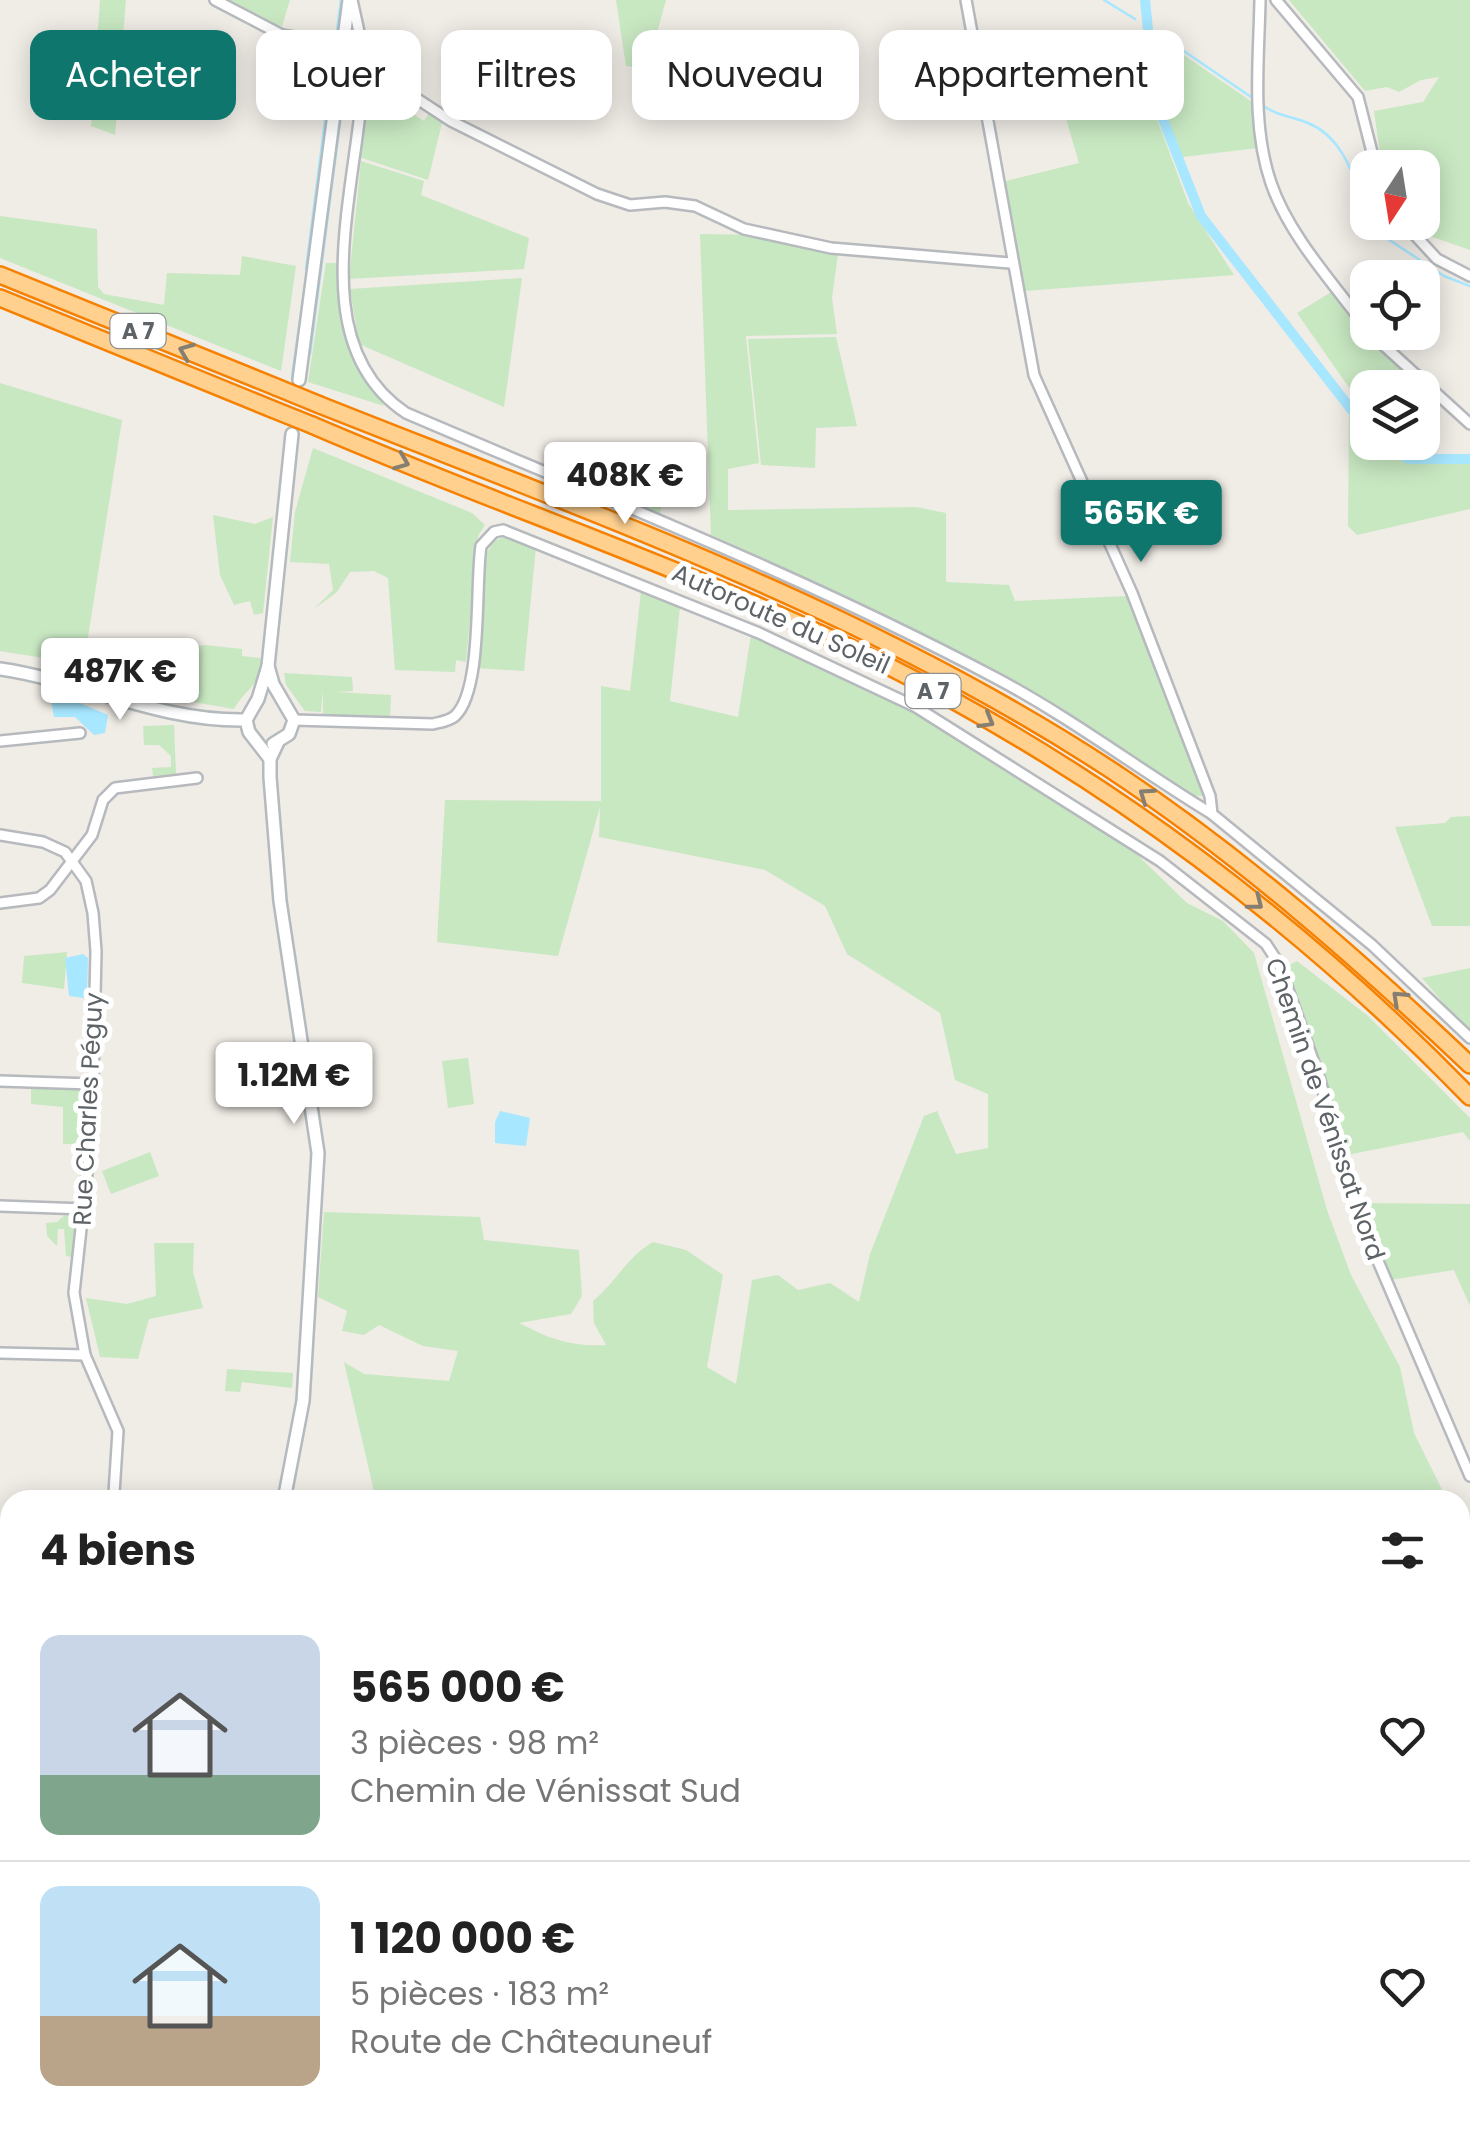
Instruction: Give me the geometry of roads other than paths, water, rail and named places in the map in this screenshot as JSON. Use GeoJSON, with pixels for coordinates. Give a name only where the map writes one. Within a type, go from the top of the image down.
{"type":"FeatureCollection","features":[{"type":"Feature","properties":{"kind":"highway","name":"Autoroute du Soleil"},"geometry":{"type":"LineString","coordinates":[[0,276],[781,593],[898,647],[1107,768],[1220,846],[1313,920],[1470,1066]]}},
{"type":"Feature","properties":{"kind":"highway","name":"Autoroute du Soleil"},"geometry":{"type":"LineString","coordinates":[[0,298],[772,612],[891,668],[1079,775],[1256,902],[1362,992],[1470,1098]]}},
{"type":"Feature","properties":{"kind":"main road"},"geometry":{"type":"LineString","coordinates":[[345,30],[350,0]]}},
{"type":"Feature","properties":{"kind":"main road"},"geometry":{"type":"LineString","coordinates":[[299,380],[332,120]]}},
{"type":"Feature","properties":{"kind":"main road"},"geometry":{"type":"LineString","coordinates":[[246,720],[258,699],[268,666],[292,434]]}},
{"type":"Feature","properties":{"kind":"main road"},"geometry":{"type":"LineString","coordinates":[[268,666],[280,698],[294,720],[290,734],[278,742],[270,758],[280,901],[318,1153],[303,1400],[286,1490]]}},
{"type":"Feature","properties":{"kind":"main road"},"geometry":{"type":"LineString","coordinates":[[0,668],[58,679],[167,712],[246,720]]}},
{"type":"Feature","properties":{"kind":"main road"},"geometry":{"type":"LineString","coordinates":[[258,699],[280,698]]}},
{"type":"Feature","properties":{"kind":"main road"},"geometry":{"type":"LineString","coordinates":[[246,720],[270,758]]}},
{"type":"Feature","properties":{"kind":"main road"},"geometry":{"type":"LineString","coordinates":[[258,741],[278,742]]}},
{"type":"Feature","properties":{"kind":"street"},"geometry":{"type":"LineString","coordinates":[[215,0],[272,30]]}},
{"type":"Feature","properties":{"kind":"street"},"geometry":{"type":"LineString","coordinates":[[350,0],[358,30]]}},
{"type":"Feature","properties":{"kind":"street"},"geometry":{"type":"LineString","coordinates":[[966,0],[1010,263],[1034,375],[1132,592],[1210,796],[1212,814]]}},
{"type":"Feature","properties":{"kind":"street"},"geometry":{"type":"LineString","coordinates":[[1260,0],[1258,100],[1270,182],[1284,212],[1350,306]]}},
{"type":"Feature","properties":{"kind":"street"},"geometry":{"type":"LineString","coordinates":[[1276,0],[1358,96],[1372,150]]}},
{"type":"Feature","properties":{"kind":"street"},"geometry":{"type":"LineString","coordinates":[[421,101],[533,164],[630,205],[666,202],[695,206],[722,222],[831,248],[1010,263]]}},
{"type":"Feature","properties":{"kind":"street"},"geometry":{"type":"LineString","coordinates":[[359,120],[346,224],[346,285],[354,352],[378,392],[406,413],[828,592],[998,679],[1119,750],[1212,814],[1372,945],[1470,1038]]}},
{"type":"Feature","properties":{"kind":"street"},"geometry":{"type":"LineString","coordinates":[[1420,240],[1437,259],[1470,276]]}},
{"type":"Feature","properties":{"kind":"street"},"geometry":{"type":"LineString","coordinates":[[1389,350],[1470,424]]}},
{"type":"Feature","properties":{"kind":"street","name":"Chemin de Vénissat Nord"},"geometry":{"type":"LineString","coordinates":[[294,720],[434,724],[455,716],[466,698],[471,676],[482,546],[494,532],[504,530],[759,633],[898,699],[1096,818],[1223,907],[1266,944],[1279,964],[1319,1077],[1360,1219],[1470,1476]]}},
{"type":"Feature","properties":{"kind":"street"},"geometry":{"type":"LineString","coordinates":[[0,741],[80,733]]}},
{"type":"Feature","properties":{"kind":"street"},"geometry":{"type":"LineString","coordinates":[[0,903],[40,898],[92,835],[103,800],[115,788],[196,778]]}},
{"type":"Feature","properties":{"kind":"street"},"geometry":{"type":"LineString","coordinates":[[0,835],[56,846],[72,860]]}},
{"type":"Feature","properties":{"kind":"street","name":"Rue Charles Péguy"},"geometry":{"type":"LineString","coordinates":[[72,860],[86,881],[96,951],[92,1084],[74,1302],[84,1355],[118,1432],[114,1490]]}},
{"type":"Feature","properties":{"kind":"street"},"geometry":{"type":"LineString","coordinates":[[0,1080],[92,1084]]}},
{"type":"Feature","properties":{"kind":"street"},"geometry":{"type":"LineString","coordinates":[[0,1206],[84,1209]]}},
{"type":"Feature","properties":{"kind":"street"},"geometry":{"type":"LineString","coordinates":[[0,1352],[84,1355]]}},
{"type":"Feature","properties":{"kind":"water"},"geometry":{"type":"Polygon","coordinates":[[[61,695],[108,715],[105,733],[94,735],[75,717],[54,717],[50,696],[61,695]]]}},
{"type":"Feature","properties":{"kind":"water"},"geometry":{"type":"Polygon","coordinates":[[[83,954],[88,958],[87,994],[84,998],[69,996],[65,958],[83,954]]]}},
{"type":"Feature","properties":{"kind":"water"},"geometry":{"type":"Polygon","coordinates":[[[500,1111],[530,1118],[526,1146],[495,1143],[495,1122],[500,1111]]]}},
{"type":"Feature","properties":{"kind":"waterway"},"geometry":{"type":"LineString","coordinates":[[337,30],[341,0]]}},
{"type":"Feature","properties":{"kind":"waterway"},"geometry":{"type":"LineString","coordinates":[[1104,0],[1135,19]]}},
{"type":"Feature","properties":{"kind":"waterway"},"geometry":{"type":"LineString","coordinates":[[1145,0],[1155,99],[1201,216],[1350,408]]}},
{"type":"Feature","properties":{"kind":"waterway"},"geometry":{"type":"LineString","coordinates":[[1184,51],[1254,99]]}},
{"type":"Feature","properties":{"kind":"waterway"},"geometry":{"type":"LineString","coordinates":[[1262,105],[1320,129],[1338,148],[1350,170]]}},
{"type":"Feature","properties":{"kind":"waterway"},"geometry":{"type":"LineString","coordinates":[[306,269],[325,120]]}},
{"type":"Feature","properties":{"kind":"waterway"},"geometry":{"type":"LineString","coordinates":[[310,354],[340,120]]}},
{"type":"Feature","properties":{"kind":"waterway"},"geometry":{"type":"LineString","coordinates":[[1390,240],[1444,276],[1470,286]]}},
{"type":"Feature","properties":{"kind":"waterway"},"geometry":{"type":"LineString","coordinates":[[292,377],[304,292]]}},
{"type":"Feature","properties":{"kind":"waterway"},"geometry":{"type":"LineString","coordinates":[[1440,459],[1470,459]]}}]}
